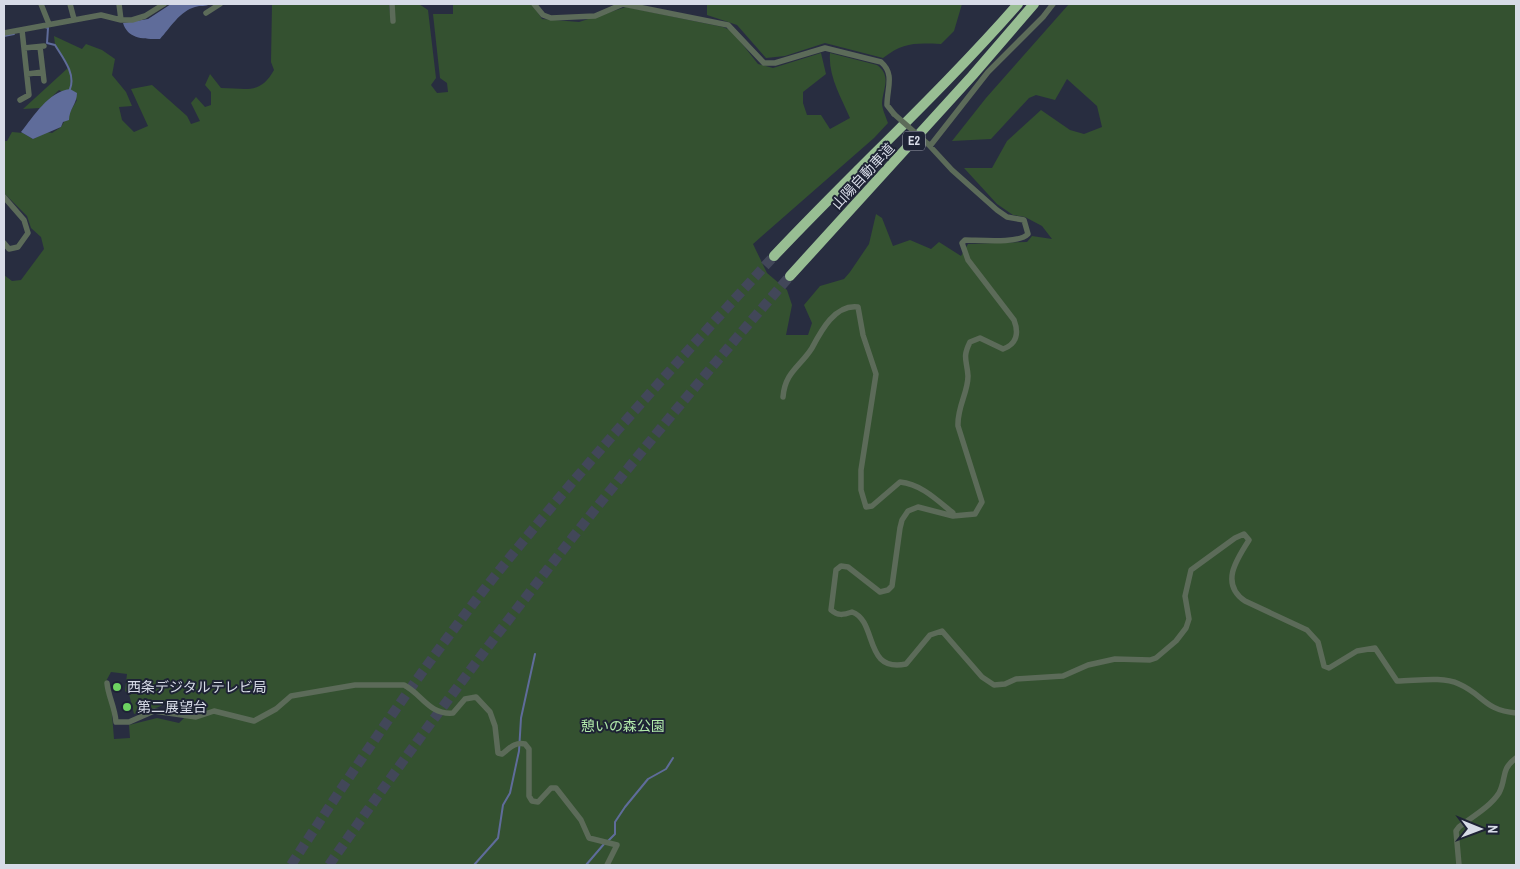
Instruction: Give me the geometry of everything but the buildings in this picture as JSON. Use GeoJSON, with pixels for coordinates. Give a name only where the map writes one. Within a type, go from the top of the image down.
{"type":"FeatureCollection","features":[{"type":"Feature","properties":{"kind":"highway","name":"山陽自動車道"},"geometry":{"type":"LineString","coordinates":[[774,256],[842,184],[962,65],[1018,4]]}},
{"type":"Feature","properties":{"kind":"highway","name":"山陽自動車道"},"geometry":{"type":"LineString","coordinates":[[790,276],[972,76],[1034,4]]}},
{"type":"Feature","properties":{"kind":"street"},"geometry":{"type":"LineString","coordinates":[[41,4],[49,24]]}},
{"type":"Feature","properties":{"kind":"street"},"geometry":{"type":"LineString","coordinates":[[70,4],[74,19]]}},
{"type":"Feature","properties":{"kind":"street"},"geometry":{"type":"LineString","coordinates":[[119,4],[121,20]]}},
{"type":"Feature","properties":{"kind":"street"},"geometry":{"type":"LineString","coordinates":[[4,33],[22,32],[49,24],[101,15],[121,20],[145,16],[164,4]]}},
{"type":"Feature","properties":{"kind":"street"},"geometry":{"type":"LineString","coordinates":[[206,13],[220,4]]}},
{"type":"Feature","properties":{"kind":"street"},"geometry":{"type":"LineString","coordinates":[[392,4],[393,21]]}},
{"type":"Feature","properties":{"kind":"street"},"geometry":{"type":"LineString","coordinates":[[534,4],[543,15],[551,18],[595,16],[623,4],[728,25],[764,63],[775,63],[825,48],[880,62],[887,68],[890,76],[887,105],[894,114],[997,210],[1007,217],[1024,220],[1028,234],[1026,237],[1013,240],[964,240],[962,243],[968,260],[1014,320],[1017,329],[1016,339],[1010,346],[1004,349],[980,338],[970,342],[964,353],[968,375],[957,413],[958,426],[982,502],[975,514],[953,516],[918,507],[908,511],[902,520],[892,586],[888,590],[880,592],[848,567],[841,566],[836,570],[831,610],[836,614],[843,615],[852,612],[863,619],[873,648],[884,661],[899,666],[906,664],[930,635],[942,632],[982,677],[994,685],[1005,684],[1016,678],[1063,676],[1088,664],[1115,658],[1141,660],[1156,658],[1176,641],[1186,628],[1188,619],[1186,596],[1191,570],[1235,538],[1244,534],[1249,540],[1236,560],[1233,572],[1232,585],[1236,595],[1307,630],[1318,642],[1324,666],[1329,668],[1364,648],[1375,648],[1398,681],[1444,680],[1458,683],[1489,706],[1502,712],[1516,713]]}},
{"type":"Feature","properties":{"kind":"street"},"geometry":{"type":"LineString","coordinates":[[929,145],[988,72],[1037,24],[1053,4]]}},
{"type":"Feature","properties":{"kind":"street"},"geometry":{"type":"LineString","coordinates":[[20,100],[29,95],[22,32]]}},
{"type":"Feature","properties":{"kind":"street"},"geometry":{"type":"LineString","coordinates":[[24,48],[42,46],[44,82]]}},
{"type":"Feature","properties":{"kind":"street"},"geometry":{"type":"LineString","coordinates":[[27,74],[43,72]]}},
{"type":"Feature","properties":{"kind":"street"},"geometry":{"type":"LineString","coordinates":[[4,197],[24,220],[28,233],[18,247],[8,249],[4,243]]}},
{"type":"Feature","properties":{"kind":"street"},"geometry":{"type":"LineString","coordinates":[[783,397],[784,384],[812,347],[823,328],[841,310],[851,306],[858,307],[863,336],[876,374],[861,470],[861,490],[866,507],[872,506],[900,482],[907,483],[935,498],[953,513],[953,516]]}},
{"type":"Feature","properties":{"kind":"street"},"geometry":{"type":"LineString","coordinates":[[107,684],[108,693],[113,701],[116,722],[129,722],[154,711],[196,717],[214,711],[254,722],[276,710],[291,696],[355,685],[404,685],[410,688],[427,705],[447,713],[453,713],[465,699],[476,697],[490,712],[495,726],[498,753],[502,754],[514,744],[519,743],[525,744],[529,749],[528,796],[532,801],[538,802],[544,799],[551,788],[556,788],[581,820],[589,838],[617,845],[607,865]]}},
{"type":"Feature","properties":{"kind":"street"},"geometry":{"type":"LineString","coordinates":[[1459,865],[1456,832],[1459,826],[1498,795],[1502,787],[1504,770],[1516,758]]}},
{"type":"Feature","properties":{"kind":"green space","name":"憩いの森公園"},"geometry":{"type":"Polygon","coordinates":[[[272,4],[389,4],[391,23],[394,4],[419,4],[428,10],[436,78],[431,85],[437,93],[448,92],[447,83],[440,78],[433,14],[453,14],[453,4],[532,4],[542,19],[579,22],[626,7],[723,27],[732,31],[758,64],[773,68],[821,53],[826,74],[803,92],[803,103],[807,115],[821,115],[830,129],[850,118],[833,78],[830,53],[877,65],[882,69],[886,82],[882,103],[888,123],[874,138],[753,244],[767,273],[787,290],[792,305],[786,335],[808,335],[812,323],[804,305],[820,286],[844,279],[850,272],[869,244],[876,214],[882,218],[893,246],[910,240],[931,249],[939,242],[961,256],[968,244],[1027,242],[1032,236],[1052,239],[1042,226],[1025,217],[1013,215],[997,204],[964,168],[992,168],[1007,141],[1041,110],[1070,130],[1084,134],[1102,127],[1097,106],[1067,79],[1055,100],[1036,95],[1029,98],[991,139],[952,141],[986,98],[1069,4],[1516,4],[1516,865],[4,865],[4,275],[12,281],[21,280],[44,249],[41,237],[31,228],[27,216],[4,193],[4,141],[7,141],[12,132],[23,133],[33,139],[47,132],[52,133],[61,127],[77,100],[59,90],[40,108],[23,109],[69,67],[55,44],[54,36],[82,49],[86,44],[102,50],[115,59],[112,75],[126,92],[132,106],[119,107],[122,120],[134,132],[148,126],[131,89],[152,85],[187,116],[191,124],[200,121],[191,103],[196,97],[205,107],[211,105],[211,92],[205,85],[210,74],[221,88],[246,89],[258,87],[269,78],[274,70],[271,62],[272,4]],[[111,672],[105,683],[111,701],[114,739],[130,738],[129,725],[157,718],[179,723],[188,714],[182,709],[174,708],[173,703],[165,703],[159,707],[134,714],[129,694],[125,691],[127,674],[111,672]]]}},
{"type":"Feature","properties":{"kind":"green space"},"geometry":{"type":"Polygon","coordinates":[[[707,4],[962,4],[954,31],[941,44],[904,46],[883,58],[825,43],[785,56],[766,58],[737,25],[707,15],[707,4]]]}},
{"type":"Feature","properties":{"kind":"water"},"geometry":{"type":"Polygon","coordinates":[[[171,4],[210,4],[195,7],[185,12],[160,39],[133,36],[125,29],[123,23],[148,19],[171,4]]]}},
{"type":"Feature","properties":{"kind":"water"},"geometry":{"type":"Polygon","coordinates":[[[70,89],[77,93],[69,120],[63,122],[61,127],[33,139],[21,132],[48,100],[62,91],[70,89]]]}},
{"type":"Feature","properties":{"kind":"waterway"},"geometry":{"type":"LineString","coordinates":[[45,27],[48,28],[47,43],[55,45],[68,66],[71,78],[70,89]]}},
{"type":"Feature","properties":{"kind":"waterway"},"geometry":{"type":"LineString","coordinates":[[4,36],[14,34]]}},
{"type":"Feature","properties":{"kind":"waterway"},"geometry":{"type":"LineString","coordinates":[[474,865],[498,838],[503,805],[510,793],[519,751],[521,718],[535,654]]}},
{"type":"Feature","properties":{"kind":"waterway"},"geometry":{"type":"LineString","coordinates":[[608,841],[615,834],[615,822],[625,807],[648,779],[666,769],[673,758]]}},
{"type":"Feature","properties":{"kind":"waterway"},"geometry":{"type":"LineString","coordinates":[[586,865],[604,844]]}},
{"type":"Feature","properties":{"kind":"tunnel"},"geometry":{"type":"LineString","coordinates":[[291,865],[389,719],[440,647],[494,577],[596,454],[774,256]]}},
{"type":"Feature","properties":{"kind":"tunnel"},"geometry":{"type":"LineString","coordinates":[[329,865],[494,638],[610,491],[790,276]]}},
{"type":"Feature","properties":{"kind":"place","name":"西条デジタルテレビ局"},"geometry":{"type":"Point","coordinates":[117,687]}},
{"type":"Feature","properties":{"kind":"place","name":"第二展望台"},"geometry":{"type":"Point","coordinates":[127,707]}}]}
